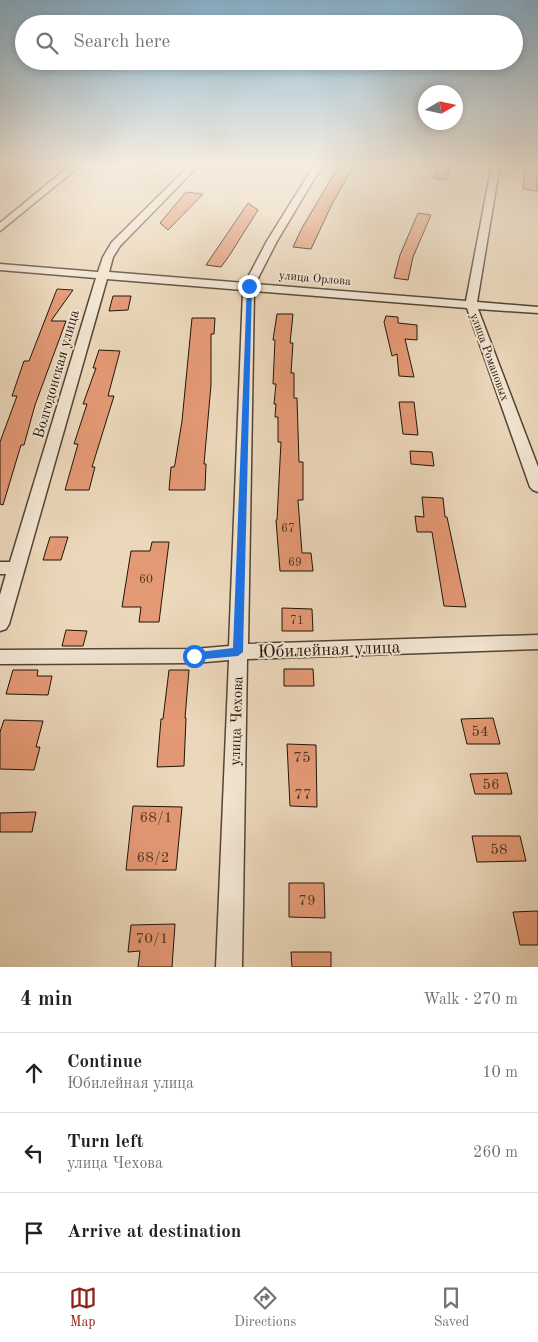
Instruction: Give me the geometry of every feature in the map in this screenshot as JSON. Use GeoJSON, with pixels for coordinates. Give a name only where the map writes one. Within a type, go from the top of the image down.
{"type":"FeatureCollection","features":[{"type":"Feature","properties":{"kind":"street"},"geometry":{"type":"LineString","coordinates":[[0,228],[23,209]]}},
{"type":"Feature","properties":{"kind":"street","name":"Волгодонская улица"},"geometry":{"type":"LineString","coordinates":[[0,624],[8,568],[101,276],[108,257],[116,244],[151,209]]}},
{"type":"Feature","properties":{"kind":"street","name":"улица Чехова"},"geometry":{"type":"LineString","coordinates":[[230,967],[249,286],[272,241],[291,209]]}},
{"type":"Feature","properties":{"kind":"street","name":"улица Романовых"},"geometry":{"type":"LineString","coordinates":[[488,209],[471,304],[538,487]]}},
{"type":"Feature","properties":{"kind":"street","name":"улица Орлова"},"geometry":{"type":"LineString","coordinates":[[0,267],[538,310]]}},
{"type":"Feature","properties":{"kind":"street","name":"Юбилейная улица"},"geometry":{"type":"LineString","coordinates":[[0,657],[194,656],[238,652],[538,642]]}},
{"type":"Feature","properties":{"kind":"building"},"geometry":{"type":"Polygon","coordinates":[[[172,209],[188,209],[168,230],[160,223],[172,209]]]}},
{"type":"Feature","properties":{"kind":"building"},"geometry":{"type":"Polygon","coordinates":[[[244,209],[258,210],[221,267],[206,265],[244,209]]]}},
{"type":"Feature","properties":{"kind":"building"},"geometry":{"type":"Polygon","coordinates":[[[313,209],[330,209],[311,249],[293,247],[313,209]]]}},
{"type":"Feature","properties":{"kind":"building"},"geometry":{"type":"Polygon","coordinates":[[[418,213],[431,215],[413,257],[408,280],[394,278],[400,255],[418,213]]]}},
{"type":"Feature","properties":{"kind":"building"},"geometry":{"type":"Polygon","coordinates":[[[57,289],[73,290],[51,321],[66,321],[35,405],[24,445],[21,445],[3,505],[0,504],[0,442],[17,396],[12,396],[24,361],[29,361],[57,289]]]}},
{"type":"Feature","properties":{"kind":"building"},"geometry":{"type":"Polygon","coordinates":[[[113,296],[131,296],[128,310],[109,311],[113,296]]]}},
{"type":"Feature","properties":{"kind":"building"},"geometry":{"type":"Polygon","coordinates":[[[277,314],[293,314],[290,343],[293,343],[291,373],[294,373],[294,398],[297,398],[299,462],[303,462],[303,500],[298,500],[302,553],[311,553],[313,571],[280,571],[276,520],[281,442],[278,442],[278,417],[275,417],[276,384],[273,384],[275,340],[273,340],[277,314]]]}},
{"type":"Feature","properties":{"kind":"building"},"geometry":{"type":"Polygon","coordinates":[[[386,316],[398,317],[398,323],[417,325],[417,340],[405,339],[414,377],[399,376],[397,354],[392,356],[384,322],[386,316]]]}},
{"type":"Feature","properties":{"kind":"building"},"geometry":{"type":"Polygon","coordinates":[[[192,318],[215,318],[214,334],[211,334],[211,385],[204,464],[206,464],[205,490],[169,490],[171,467],[174,467],[175,464],[182,421],[192,318]]]}},
{"type":"Feature","properties":{"kind":"building"},"geometry":{"type":"Polygon","coordinates":[[[99,350],[120,351],[108,396],[114,396],[92,467],[95,467],[89,490],[65,490],[78,444],[74,444],[87,404],[83,404],[96,368],[93,368],[99,350]]]}},
{"type":"Feature","properties":{"kind":"building"},"geometry":{"type":"Polygon","coordinates":[[[399,402],[414,402],[418,435],[403,434],[399,402]]]}},
{"type":"Feature","properties":{"kind":"building"},"geometry":{"type":"Polygon","coordinates":[[[410,451],[432,452],[434,466],[411,464],[410,451]]]}},
{"type":"Feature","properties":{"kind":"building"},"geometry":{"type":"Polygon","coordinates":[[[422,497],[443,498],[445,517],[447,517],[466,607],[444,606],[432,532],[417,532],[415,516],[424,517],[422,497]]]}},
{"type":"Feature","properties":{"kind":"building"},"geometry":{"type":"Polygon","coordinates":[[[50,537],[68,537],[61,560],[43,560],[50,537]]]}},
{"type":"Feature","properties":{"kind":"building"},"geometry":{"type":"Polygon","coordinates":[[[152,542],[169,542],[159,622],[139,622],[141,607],[122,607],[131,551],[150,551],[152,542]]]}},
{"type":"Feature","properties":{"kind":"building"},"geometry":{"type":"Polygon","coordinates":[[[282,608],[312,609],[313,631],[282,631],[282,608]]]}},
{"type":"Feature","properties":{"kind":"building"},"geometry":{"type":"Polygon","coordinates":[[[66,630],[87,631],[83,646],[62,646],[66,630]]]}},
{"type":"Feature","properties":{"kind":"building"},"geometry":{"type":"Polygon","coordinates":[[[284,669],[313,669],[314,686],[284,686],[284,669]]]}},
{"type":"Feature","properties":{"kind":"building"},"geometry":{"type":"Polygon","coordinates":[[[13,670],[38,670],[37,676],[52,676],[48,695],[6,694],[13,670]]]}},
{"type":"Feature","properties":{"kind":"building"},"geometry":{"type":"Polygon","coordinates":[[[169,670],[189,670],[184,766],[157,767],[161,719],[163,719],[169,670]]]}},
{"type":"Feature","properties":{"kind":"building"},"geometry":{"type":"Polygon","coordinates":[[[493,718],[500,744],[467,744],[461,719],[493,718]]]}},
{"type":"Feature","properties":{"kind":"building"},"geometry":{"type":"Polygon","coordinates":[[[4,720],[43,721],[36,747],[40,747],[34,770],[0,769],[0,732],[4,720]]]}},
{"type":"Feature","properties":{"kind":"building"},"geometry":{"type":"Polygon","coordinates":[[[287,744],[316,745],[317,807],[290,806],[287,744]]]}},
{"type":"Feature","properties":{"kind":"building"},"geometry":{"type":"Polygon","coordinates":[[[507,773],[512,794],[475,794],[470,774],[507,773]]]}},
{"type":"Feature","properties":{"kind":"building"},"geometry":{"type":"Polygon","coordinates":[[[133,806],[182,807],[176,870],[126,870],[133,806]]]}},
{"type":"Feature","properties":{"kind":"building"},"geometry":{"type":"Polygon","coordinates":[[[36,812],[32,832],[0,832],[0,813],[36,812]]]}},
{"type":"Feature","properties":{"kind":"building"},"geometry":{"type":"Polygon","coordinates":[[[472,836],[520,836],[526,861],[477,862],[472,836]]]}},
{"type":"Feature","properties":{"kind":"building"},"geometry":{"type":"Polygon","coordinates":[[[289,883],[324,883],[325,918],[289,917],[289,883]]]}},
{"type":"Feature","properties":{"kind":"building"},"geometry":{"type":"Polygon","coordinates":[[[538,911],[538,945],[520,945],[513,912],[538,911]]]}},
{"type":"Feature","properties":{"kind":"building"},"geometry":{"type":"Polygon","coordinates":[[[175,924],[172,967],[138,967],[140,951],[128,952],[131,925],[175,924]]]}},
{"type":"Feature","properties":{"kind":"building"},"geometry":{"type":"Polygon","coordinates":[[[291,952],[331,952],[331,967],[292,967],[291,952]]]}},
{"type":"Feature","properties":{"kind":"route"},"geometry":{"type":"LineString","coordinates":[[194,656],[238,652],[249,286]]}}]}
